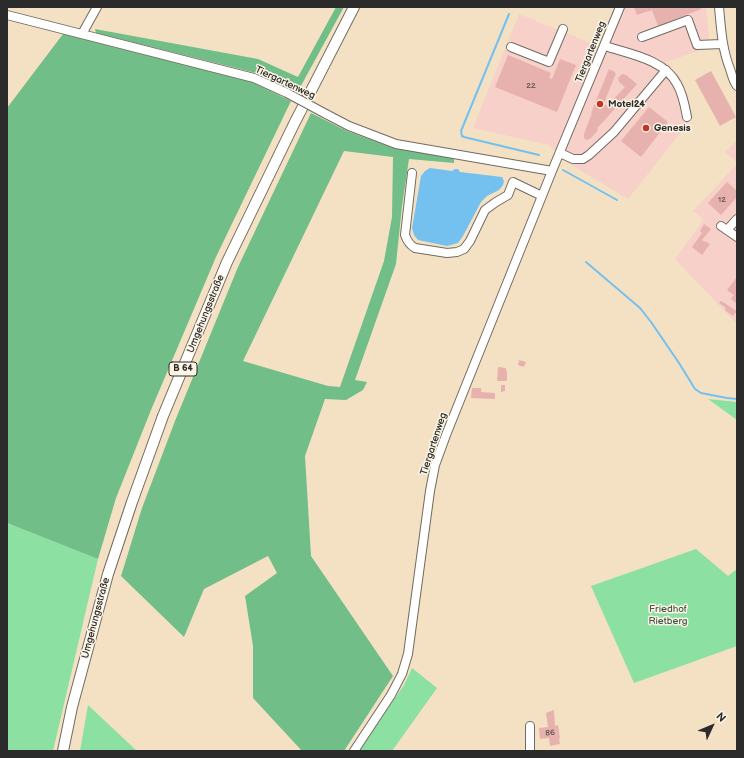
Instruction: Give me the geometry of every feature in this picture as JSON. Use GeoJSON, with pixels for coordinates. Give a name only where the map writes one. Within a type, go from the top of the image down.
{"type":"FeatureCollection","features":[{"type":"Feature","properties":{"kind":"main road","name":"Umgehungsstraße"},"geometry":{"type":"LineString","coordinates":[[63,751],[72,708],[108,574],[132,502],[164,416],[227,262],[294,124],[354,7]]}},
{"type":"Feature","properties":{"kind":"street"},"geometry":{"type":"LineString","coordinates":[[82,34],[97,7]]}},
{"type":"Feature","properties":{"kind":"street","name":"Tiergartenweg"},"geometry":{"type":"LineString","coordinates":[[354,751],[391,695],[402,674],[408,654],[430,491],[435,465],[552,171],[620,7]]}},
{"type":"Feature","properties":{"kind":"street"},"geometry":{"type":"LineString","coordinates":[[719,7],[722,44],[726,60],[734,82],[737,86]]}},
{"type":"Feature","properties":{"kind":"street","name":"Tiergartenweg"},"geometry":{"type":"LineString","coordinates":[[7,15],[254,78],[287,93],[349,126],[396,144],[552,171]]}},
{"type":"Feature","properties":{"kind":"street"},"geometry":{"type":"LineString","coordinates":[[642,37],[688,20],[697,45],[722,44]]}},
{"type":"Feature","properties":{"kind":"street"},"geometry":{"type":"LineString","coordinates":[[511,47],[549,62],[563,29]]}},
{"type":"Feature","properties":{"kind":"street"},"geometry":{"type":"LineString","coordinates":[[605,46],[651,61],[666,70],[677,83],[683,99],[687,117]]}},
{"type":"Feature","properties":{"kind":"street"},"geometry":{"type":"LineString","coordinates":[[560,153],[573,159],[583,160],[614,132],[666,70]]}},
{"type":"Feature","properties":{"kind":"street"},"geometry":{"type":"LineString","coordinates":[[412,174],[405,235],[411,246],[415,248],[447,253],[457,252],[464,249],[470,241],[484,210],[508,195],[513,182],[542,196]]}},
{"type":"Feature","properties":{"kind":"street"},"geometry":{"type":"LineString","coordinates":[[737,219],[724,228],[737,237]]}},
{"type":"Feature","properties":{"kind":"street"},"geometry":{"type":"LineString","coordinates":[[530,726],[530,751]]}},
{"type":"Feature","properties":{"kind":"shaded area"},"geometry":{"type":"Polygon","coordinates":[[[625,7],[706,7],[710,47],[666,62],[682,81],[689,98],[692,118],[628,199],[562,159],[549,145],[473,128],[519,14],[608,50],[625,7]]]}},
{"type":"Feature","properties":{"kind":"shaded area"},"geometry":{"type":"Polygon","coordinates":[[[737,140],[737,162],[725,152],[737,140]]]}},
{"type":"Feature","properties":{"kind":"shaded area"},"geometry":{"type":"Polygon","coordinates":[[[737,164],[737,324],[675,259],[704,219],[693,211],[737,164]]]}},
{"type":"Feature","properties":{"kind":"green space"},"geometry":{"type":"Polygon","coordinates":[[[336,7],[344,7],[297,93],[256,73],[96,33],[95,29],[258,59],[298,77],[336,7]]]}},
{"type":"Feature","properties":{"kind":"green space"},"geometry":{"type":"Polygon","coordinates":[[[63,34],[252,82],[291,101],[216,257],[151,410],[116,498],[98,559],[7,523],[7,108],[63,34]]]}},
{"type":"Feature","properties":{"kind":"green space"},"geometry":{"type":"Polygon","coordinates":[[[311,113],[347,131],[393,148],[454,157],[454,163],[409,159],[396,264],[355,380],[367,382],[363,390],[346,400],[325,399],[305,456],[311,556],[393,676],[344,751],[302,751],[253,698],[253,646],[245,596],[277,573],[268,556],[204,589],[184,637],[121,576],[142,508],[175,421],[238,267],[311,113]],[[344,151],[243,361],[328,386],[340,387],[384,261],[392,217],[393,157],[344,151]]]}},
{"type":"Feature","properties":{"kind":"green space"},"geometry":{"type":"Polygon","coordinates":[[[708,399],[737,402],[737,420],[708,399]]]}},
{"type":"Feature","properties":{"kind":"green space"},"geometry":{"type":"Polygon","coordinates":[[[7,523],[98,559],[53,751],[7,751],[7,523]]]}},
{"type":"Feature","properties":{"kind":"green space","name":"Friedhof Rietberg"},"geometry":{"type":"Polygon","coordinates":[[[696,549],[728,576],[737,569],[737,646],[634,683],[591,586],[696,549]]]}},
{"type":"Feature","properties":{"kind":"green space"},"geometry":{"type":"Polygon","coordinates":[[[412,668],[437,688],[392,751],[359,751],[404,685],[412,668]]]}},
{"type":"Feature","properties":{"kind":"green space"},"geometry":{"type":"Polygon","coordinates":[[[88,705],[137,751],[80,751],[88,705]]]}},
{"type":"Feature","properties":{"kind":"water"},"geometry":{"type":"Polygon","coordinates":[[[430,168],[452,171],[458,169],[460,172],[502,177],[504,181],[499,190],[487,196],[481,202],[458,243],[447,246],[418,240],[414,235],[412,228],[421,176],[430,168]]]}},
{"type":"Feature","properties":{"kind":"building"},"geometry":{"type":"Polygon","coordinates":[[[634,7],[700,7],[701,9],[658,26],[652,10],[637,15],[634,7]]]}},
{"type":"Feature","properties":{"kind":"building"},"geometry":{"type":"Polygon","coordinates":[[[508,55],[551,73],[549,78],[552,79],[560,59],[576,65],[557,112],[495,87],[508,55]]]}},
{"type":"Feature","properties":{"kind":"building","name":"Motel24"},"geometry":{"type":"Polygon","coordinates":[[[609,69],[616,73],[604,103],[607,106],[625,87],[619,82],[618,78],[621,75],[626,75],[637,84],[597,128],[598,130],[591,138],[587,140],[584,138],[584,134],[609,69]]]}},
{"type":"Feature","properties":{"kind":"building"},"geometry":{"type":"Polygon","coordinates":[[[711,71],[736,117],[720,126],[695,80],[711,71]]]}},
{"type":"Feature","properties":{"kind":"building"},"geometry":{"type":"Polygon","coordinates":[[[649,107],[668,122],[641,157],[621,141],[649,107]]]}},
{"type":"Feature","properties":{"kind":"building"},"geometry":{"type":"Polygon","coordinates":[[[727,182],[737,191],[737,197],[721,215],[708,203],[727,182]]]}},
{"type":"Feature","properties":{"kind":"building"},"geometry":{"type":"Polygon","coordinates":[[[704,224],[711,229],[702,240],[710,244],[702,255],[692,247],[702,233],[700,231],[704,224]]]}},
{"type":"Feature","properties":{"kind":"building"},"geometry":{"type":"Polygon","coordinates":[[[737,277],[737,304],[731,299],[734,295],[727,290],[737,277]]]}},
{"type":"Feature","properties":{"kind":"building"},"geometry":{"type":"Polygon","coordinates":[[[721,301],[737,311],[733,316],[719,303],[721,301]]]}},
{"type":"Feature","properties":{"kind":"building"},"geometry":{"type":"Polygon","coordinates":[[[519,360],[526,362],[524,367],[518,365],[519,360]]]}},
{"type":"Feature","properties":{"kind":"building"},"geometry":{"type":"Polygon","coordinates":[[[498,367],[506,368],[507,381],[497,381],[498,367]]]}},
{"type":"Feature","properties":{"kind":"building"},"geometry":{"type":"Polygon","coordinates":[[[501,385],[505,385],[505,391],[501,392],[501,385]]]}},
{"type":"Feature","properties":{"kind":"building"},"geometry":{"type":"Polygon","coordinates":[[[472,388],[481,388],[481,392],[495,393],[495,399],[471,398],[472,388]]]}},
{"type":"Feature","properties":{"kind":"building"},"geometry":{"type":"Polygon","coordinates":[[[554,710],[555,726],[558,725],[560,744],[550,746],[549,738],[540,739],[539,728],[548,727],[546,713],[554,710]]]}},
{"type":"Feature","properties":{"kind":"waterway"},"geometry":{"type":"LineString","coordinates":[[509,14],[461,131],[462,136],[539,155]]}},
{"type":"Feature","properties":{"kind":"waterway"},"geometry":{"type":"LineString","coordinates":[[563,170],[617,200]]}},
{"type":"Feature","properties":{"kind":"waterway"},"geometry":{"type":"LineString","coordinates":[[586,262],[640,308],[679,363],[695,389],[701,393],[737,399]]}},
{"type":"Feature","properties":{"kind":"place","name":"Motel24"},"geometry":{"type":"Point","coordinates":[600,104]}},
{"type":"Feature","properties":{"kind":"place","name":"Genesis"},"geometry":{"type":"Point","coordinates":[646,128]}}]}
